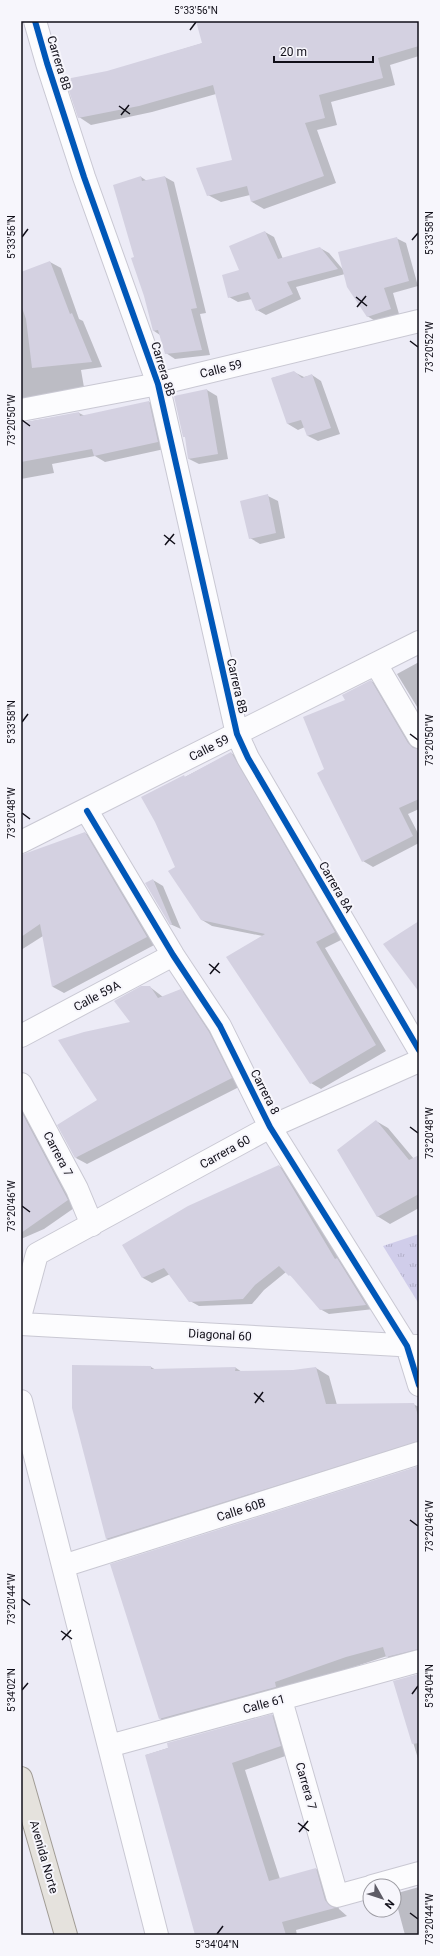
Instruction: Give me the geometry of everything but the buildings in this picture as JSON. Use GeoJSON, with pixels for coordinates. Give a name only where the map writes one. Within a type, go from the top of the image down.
{"type":"FeatureCollection","features":[{"type":"Feature","properties":{"kind":"main road","name":"Avenida Norte"},"geometry":{"type":"LineString","coordinates":[[21,1778],[66,1935]]}},
{"type":"Feature","properties":{"kind":"street","name":"Carrera 8B"},"geometry":{"type":"LineString","coordinates":[[35,21],[46,63],[84,176],[158,384],[237,734]]}},
{"type":"Feature","properties":{"kind":"street","name":"Calle 59"},"geometry":{"type":"LineString","coordinates":[[21,410],[158,384],[419,321]]}},
{"type":"Feature","properties":{"kind":"street","name":"Calle 59"},"geometry":{"type":"LineString","coordinates":[[21,842],[419,642]]}},
{"type":"Feature","properties":{"kind":"street"},"geometry":{"type":"LineString","coordinates":[[376,664],[419,737]]}},
{"type":"Feature","properties":{"kind":"street","name":"Carrera 8A"},"geometry":{"type":"LineString","coordinates":[[237,734],[248,758],[419,1050]]}},
{"type":"Feature","properties":{"kind":"street","name":"Carrera 8"},"geometry":{"type":"LineString","coordinates":[[87,810],[173,955],[220,1026],[270,1127],[413,1346],[419,1385]]}},
{"type":"Feature","properties":{"kind":"street","name":"Calle 59A"},"geometry":{"type":"LineString","coordinates":[[21,1036],[173,955]]}},
{"type":"Feature","properties":{"kind":"street","name":"Carrera 60"},"geometry":{"type":"LineString","coordinates":[[21,1313],[29,1257],[92,1225],[270,1127],[419,1061]]}},
{"type":"Feature","properties":{"kind":"street","name":"Carrera 7"},"geometry":{"type":"LineString","coordinates":[[21,1084],[77,1189],[92,1225]]}},
{"type":"Feature","properties":{"kind":"street","name":"Diagonal 60"},"geometry":{"type":"LineString","coordinates":[[21,1324],[413,1346]]}},
{"type":"Feature","properties":{"kind":"street"},"geometry":{"type":"LineString","coordinates":[[21,1401],[158,1935]]}},
{"type":"Feature","properties":{"kind":"street","name":"Calle 60B"},"geometry":{"type":"LineString","coordinates":[[63,1566],[419,1453]]}},
{"type":"Feature","properties":{"kind":"street","name":"Calle 61"},"geometry":{"type":"LineString","coordinates":[[109,1746],[419,1661]]}},
{"type":"Feature","properties":{"kind":"street","name":"Carrera 7"},"geometry":{"type":"LineString","coordinates":[[280,1700],[337,1896],[362,1889]]}},
{"type":"Feature","properties":{"kind":"street"},"geometry":{"type":"LineString","coordinates":[[401,1878],[419,1873]]}},
{"type":"Feature","properties":{"kind":"green space"},"geometry":{"type":"Polygon","coordinates":[[[419,1234],[419,1304],[383,1246],[419,1234]]]}},
{"type":"Feature","properties":{"kind":"cycle path"},"geometry":{"type":"LineString","coordinates":[[35,21],[84,177],[158,384],[237,734],[248,758],[419,1050]]}},
{"type":"Feature","properties":{"kind":"cycle path"},"geometry":{"type":"LineString","coordinates":[[87,811],[173,955],[220,1026],[270,1127],[407,1346],[419,1385]]}}]}
